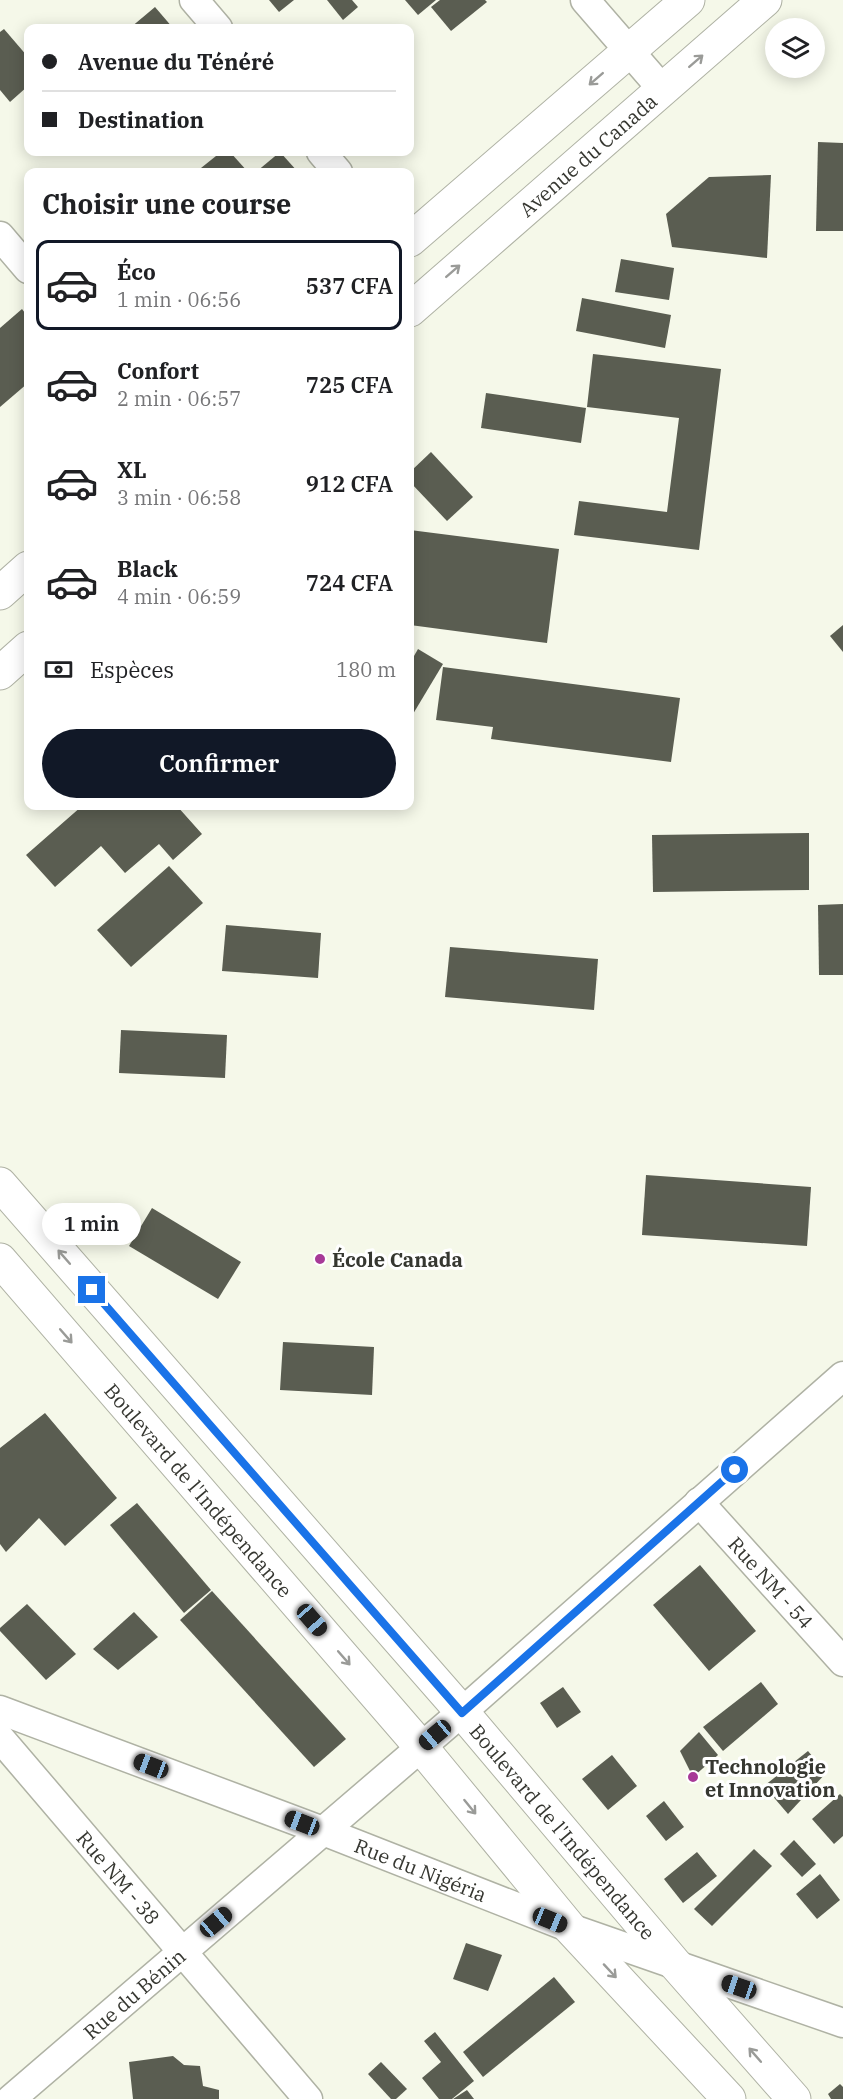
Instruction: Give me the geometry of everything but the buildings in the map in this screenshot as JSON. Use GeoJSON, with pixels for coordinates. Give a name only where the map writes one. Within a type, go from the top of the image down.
{"type":"FeatureCollection","features":[{"type":"Feature","properties":{"kind":"main road"},"geometry":{"type":"LineString","coordinates":[[414,237],[688,0]]}},
{"type":"Feature","properties":{"kind":"main road","name":"Avenue du Canada"},"geometry":{"type":"LineString","coordinates":[[414,307],[765,0]]}},
{"type":"Feature","properties":{"kind":"main road"},"geometry":{"type":"LineString","coordinates":[[0,593],[24,572]]}},
{"type":"Feature","properties":{"kind":"main road"},"geometry":{"type":"LineString","coordinates":[[0,673],[24,652]]}},
{"type":"Feature","properties":{"kind":"main road","name":"Boulevard de l'Indépendance"},"geometry":{"type":"LineString","coordinates":[[0,1185],[462,1713],[676,1965],[794,2099]]}},
{"type":"Feature","properties":{"kind":"main road","name":"Boulevard de l'Indépendance"},"geometry":{"type":"LineString","coordinates":[[0,1260],[421,1747],[570,1928],[729,2099]]}},
{"type":"Feature","properties":{"kind":"street"},"geometry":{"type":"LineString","coordinates":[[194,0],[215,24]]}},
{"type":"Feature","properties":{"kind":"street"},"geometry":{"type":"LineString","coordinates":[[585,0],[663,90]]}},
{"type":"Feature","properties":{"kind":"street"},"geometry":{"type":"LineString","coordinates":[[324,156],[335,168]]}},
{"type":"Feature","properties":{"kind":"street"},"geometry":{"type":"LineString","coordinates":[[0,236],[24,264]]}},
{"type":"Feature","properties":{"kind":"street","name":"Rue du Bénin"},"geometry":{"type":"LineString","coordinates":[[11,2099],[462,1713],[843,1376]]}},
{"type":"Feature","properties":{"kind":"street","name":"Rue NM - 54"},"geometry":{"type":"LineString","coordinates":[[699,1502],[843,1662]]}},
{"type":"Feature","properties":{"kind":"street","name":"Rue du Nigéria"},"geometry":{"type":"LineString","coordinates":[[0,1710],[323,1831],[570,1928],[843,2023]]}},
{"type":"Feature","properties":{"kind":"street","name":"Rue NM - 38"},"geometry":{"type":"LineString","coordinates":[[0,1738],[180,1952],[308,2099]]}},
{"type":"Feature","properties":{"kind":"place","name":"École Canada"},"geometry":{"type":"Point","coordinates":[320,1259]}},
{"type":"Feature","properties":{"kind":"place","name":"Technologie et Innovation"},"geometry":{"type":"Point","coordinates":[693,1777]}},
{"type":"Feature","properties":{"kind":"route"},"geometry":{"type":"LineString","coordinates":[[92,1290],[462,1713],[735,1470]]}}]}
